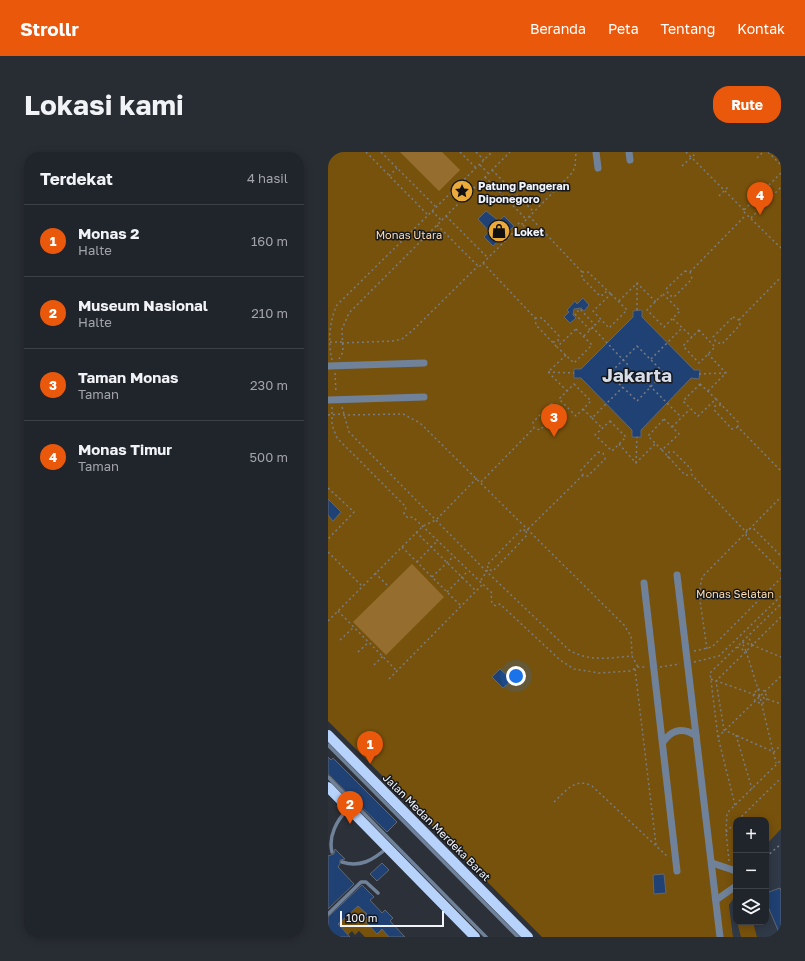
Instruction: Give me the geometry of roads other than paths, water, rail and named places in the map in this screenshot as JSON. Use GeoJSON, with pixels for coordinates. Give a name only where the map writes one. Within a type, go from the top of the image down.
{"type":"FeatureCollection","features":[{"type":"Feature","properties":{"kind":"main road","name":"Jalan Medan Merdeka Barat"},"geometry":{"type":"LineString","coordinates":[[328,735],[528,937]]}},
{"type":"Feature","properties":{"kind":"main road"},"geometry":{"type":"LineString","coordinates":[[328,787],[475,937]]}},
{"type":"Feature","properties":{"kind":"street"},"geometry":{"type":"LineString","coordinates":[[596,152],[598,168]]}},
{"type":"Feature","properties":{"kind":"street"},"geometry":{"type":"LineString","coordinates":[[629,152],[630,160]]}},
{"type":"Feature","properties":{"kind":"street"},"geometry":{"type":"LineString","coordinates":[[331,366],[424,363]]}},
{"type":"Feature","properties":{"kind":"street"},"geometry":{"type":"LineString","coordinates":[[328,400],[424,397]]}},
{"type":"Feature","properties":{"kind":"street"},"geometry":{"type":"LineString","coordinates":[[677,575],[720,937]]}},
{"type":"Feature","properties":{"kind":"street"},"geometry":{"type":"LineString","coordinates":[[644,583],[655,667],[677,868]]}},
{"type":"Feature","properties":{"kind":"street"},"geometry":{"type":"LineString","coordinates":[[663,742],[668,735],[677,730],[689,732],[696,736]]}},
{"type":"Feature","properties":{"kind":"street"},"geometry":{"type":"LineString","coordinates":[[712,863],[733,870]]}},
{"type":"Feature","properties":{"kind":"street"},"geometry":{"type":"LineString","coordinates":[[716,900],[733,888]]}},
{"type":"Feature","properties":{"kind":"lane"},"geometry":{"type":"LineString","coordinates":[[328,744],[518,937]]}},
{"type":"Feature","properties":{"kind":"lane"},"geometry":{"type":"LineString","coordinates":[[328,777],[486,937]]}},
{"type":"Feature","properties":{"kind":"lane"},"geometry":{"type":"LineString","coordinates":[[332,852],[331,840],[334,828],[338,819],[348,808]]}},
{"type":"Feature","properties":{"kind":"lane"},"geometry":{"type":"LineString","coordinates":[[342,862],[359,865],[372,860],[387,847]]}},
{"type":"Feature","properties":{"kind":"lane"},"geometry":{"type":"LineString","coordinates":[[328,914],[361,882],[366,882],[378,893]]}},
{"type":"Feature","properties":{"kind":"place","name":"Patung Pangeran Diponegoro"},"geometry":{"type":"Point","coordinates":[462,191]}},
{"type":"Feature","properties":{"kind":"place","name":"Monas Timur"},"geometry":{"type":"Point","coordinates":[760,215]}},
{"type":"Feature","properties":{"kind":"place","name":"Loket"},"geometry":{"type":"Point","coordinates":[499,231]}},
{"type":"Feature","properties":{"kind":"place","name":"Taman Monas"},"geometry":{"type":"Point","coordinates":[554,437]}},
{"type":"Feature","properties":{"kind":"place","name":"Monas 2"},"geometry":{"type":"Point","coordinates":[370,764]}},
{"type":"Feature","properties":{"kind":"place","name":"Museum Nasional"},"geometry":{"type":"Point","coordinates":[350,824]}},
{"type":"Feature","properties":{"kind":"district","name":"Jakarta"},"geometry":{"type":"Point","coordinates":[637,374]}},
{"type":"Feature","properties":{"kind":"park label","name":"Monas Utara"},"geometry":{"type":"Point","coordinates":[409,234]}},
{"type":"Feature","properties":{"kind":"park label","name":"Monas Selatan"},"geometry":{"type":"Point","coordinates":[735,593]}}]}
